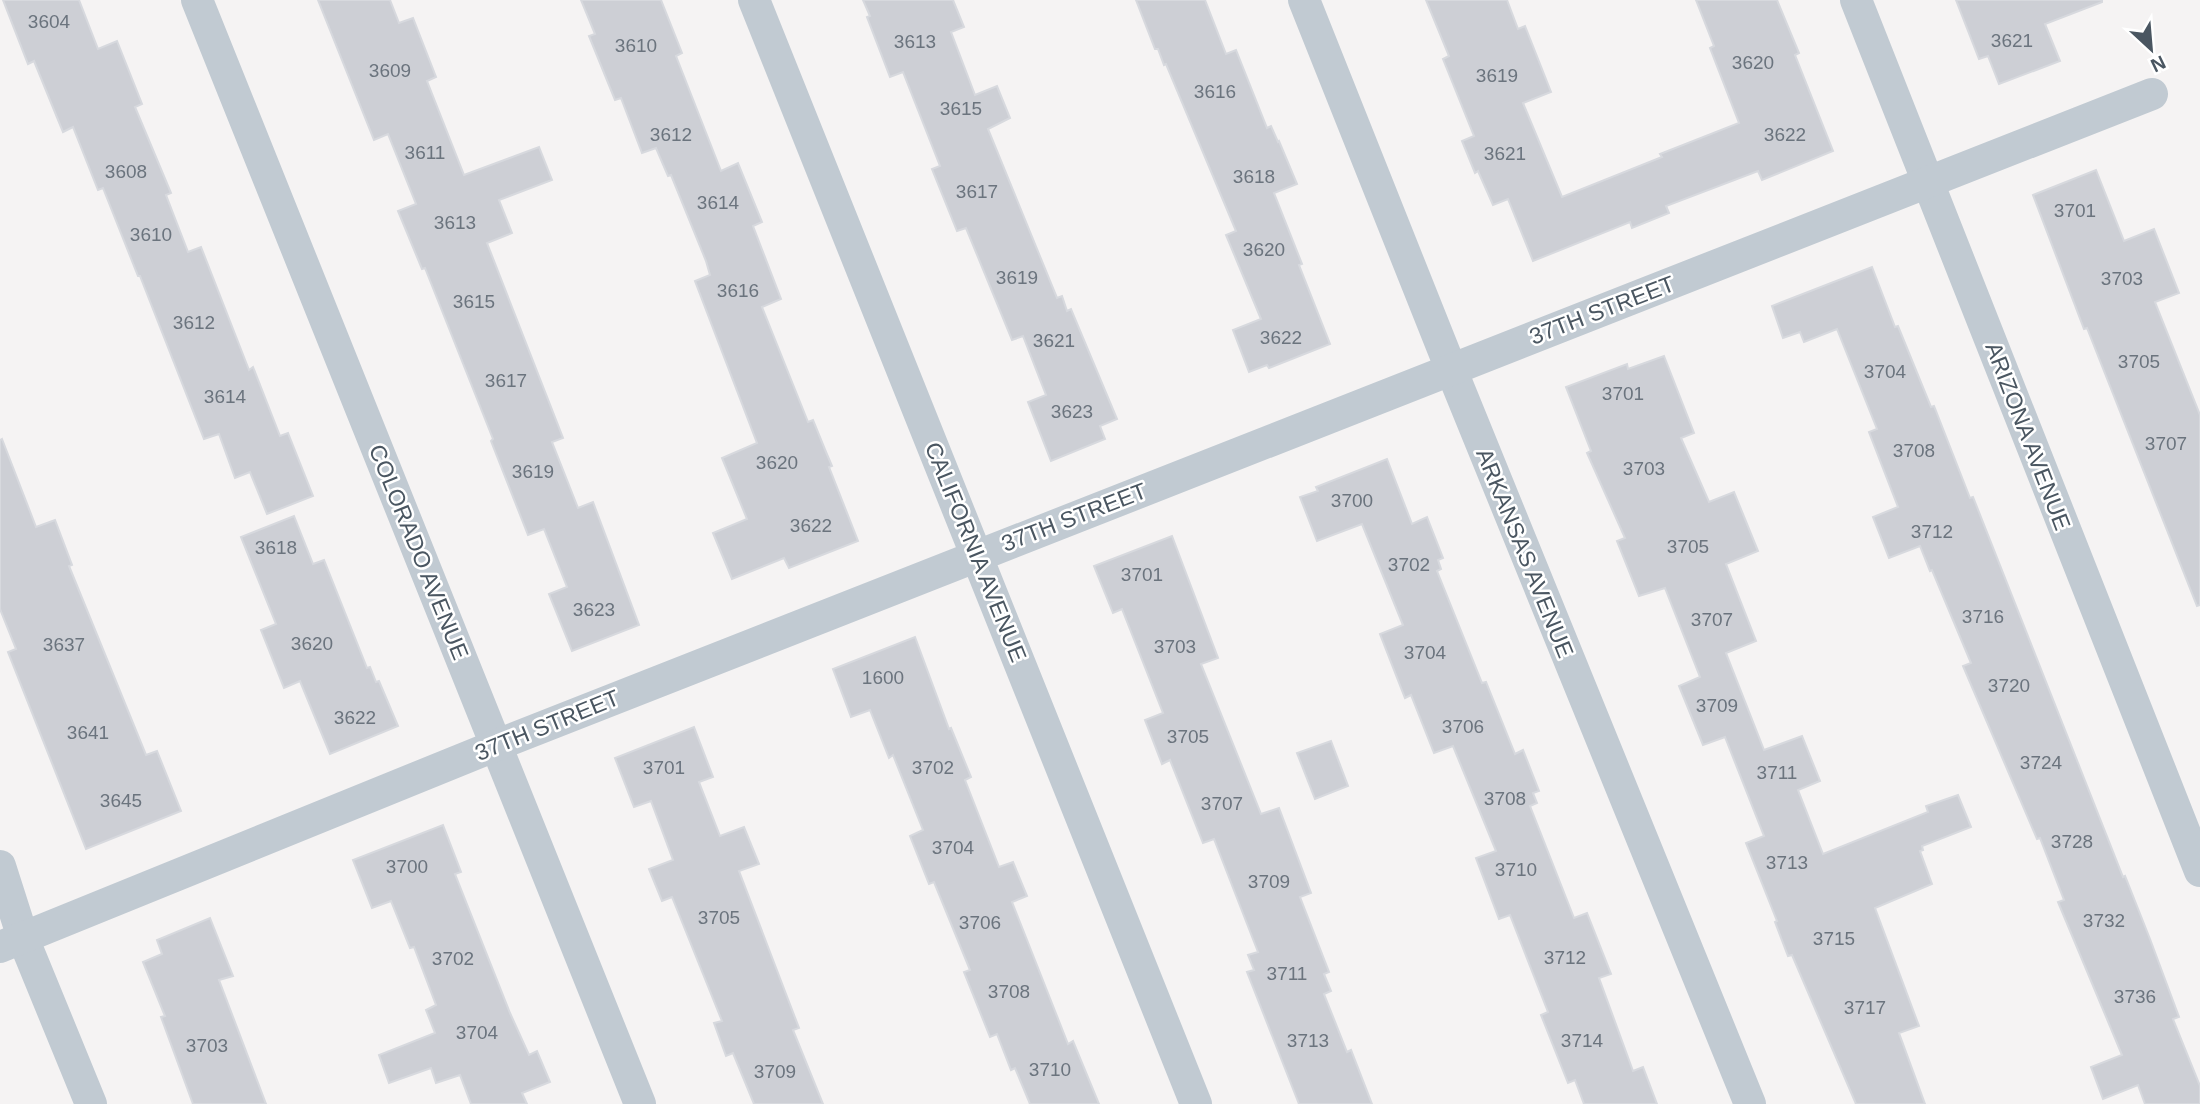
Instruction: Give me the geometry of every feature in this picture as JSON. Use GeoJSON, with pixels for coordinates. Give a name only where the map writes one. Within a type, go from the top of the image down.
{"type":"FeatureCollection","features":[{"type":"Feature","properties":{"kind":"street","name":"COLORADO AVENUE"},"geometry":{"type":"LineString","coordinates":[[197,0],[640,1104]]}},
{"type":"Feature","properties":{"kind":"street","name":"CALIFORNIA AVENUE"},"geometry":{"type":"LineString","coordinates":[[754,0],[1196,1104]]}},
{"type":"Feature","properties":{"kind":"street","name":"ARKANSAS AVENUE"},"geometry":{"type":"LineString","coordinates":[[1304,0],[1750,1104]]}},
{"type":"Feature","properties":{"kind":"street","name":"ARIZONA AVENUE"},"geometry":{"type":"LineString","coordinates":[[1856,0],[2200,872]]}},
{"type":"Feature","properties":{"kind":"street","name":"37TH STREET"},"geometry":{"type":"LineString","coordinates":[[12,942],[497,745],[2152,94]]}},
{"type":"Feature","properties":{"kind":"street"},"geometry":{"type":"LineString","coordinates":[[0,866],[12,942],[91,1104]]}},
{"type":"Feature","properties":{"kind":"building"},"geometry":{"type":"Polygon","coordinates":[[[3,0],[79,0],[98,49],[117,41],[142,104],[135,107],[171,193],[166,195],[188,252],[201,247],[249,370],[253,367],[280,436],[288,433],[313,496],[267,514],[250,472],[235,478],[219,434],[204,439],[103,188],[98,190],[73,127],[63,132],[34,61],[28,64],[3,0]]]}},
{"type":"Feature","properties":{"kind":"building"},"geometry":{"type":"Polygon","coordinates":[[[318,0],[390,0],[399,23],[413,18],[436,77],[427,81],[464,175],[539,147],[552,180],[499,200],[512,233],[487,243],[563,438],[552,442],[578,508],[593,502],[639,625],[572,651],[549,594],[567,587],[544,529],[528,535],[425,268],[422,269],[398,211],[416,204],[388,134],[374,140],[318,0]]]}},
{"type":"Feature","properties":{"kind":"building"},"geometry":{"type":"Polygon","coordinates":[[[581,0],[661,0],[682,53],[676,56],[721,171],[738,163],[762,222],[753,226],[781,299],[762,307],[808,422],[813,420],[832,466],[829,467],[858,541],[789,568],[784,558],[732,579],[713,533],[747,519],[722,458],[757,443],[695,281],[710,275],[706,261],[671,175],[668,176],[656,148],[642,153],[621,98],[615,100],[589,36],[595,34],[581,0]]]}},
{"type":"Feature","properties":{"kind":"building"},"geometry":{"type":"Polygon","coordinates":[[[863,0],[953,0],[964,27],[951,32],[975,95],[997,86],[1010,118],[988,129],[1057,298],[1062,296],[1067,311],[1071,309],[1117,419],[1100,426],[1105,439],[1051,461],[1028,402],[1046,395],[1023,336],[1012,340],[966,228],[957,231],[932,169],[940,166],[903,72],[890,77],[863,0]]]}},
{"type":"Feature","properties":{"kind":"building"},"geometry":{"type":"Polygon","coordinates":[[[1136,0],[1205,0],[1226,54],[1236,50],[1267,128],[1271,126],[1297,184],[1274,193],[1330,344],[1269,368],[1267,365],[1249,372],[1233,330],[1261,319],[1226,235],[1236,231],[1166,64],[1164,65],[1158,49],[1155,49],[1136,0]]]}},
{"type":"Feature","properties":{"kind":"building"},"geometry":{"type":"Polygon","coordinates":[[[1426,0],[1507,0],[1518,29],[1525,26],[1551,92],[1523,103],[1562,197],[1739,123],[1710,48],[1714,46],[1696,0],[1777,0],[1799,53],[1795,55],[1833,151],[1762,180],[1758,171],[1666,206],[1669,213],[1632,228],[1630,222],[1533,261],[1508,199],[1493,205],[1478,171],[1475,173],[1462,141],[1474,136],[1443,59],[1449,56],[1426,0]]]}},
{"type":"Feature","properties":{"kind":"building"},"geometry":{"type":"Polygon","coordinates":[[[1956,0],[2102,2],[2045,24],[2060,61],[1999,84],[1988,56],[1979,59],[1956,0]]]}},
{"type":"Feature","properties":{"kind":"building"},"geometry":{"type":"Polygon","coordinates":[[[2096,170],[2124,241],[2154,229],[2179,293],[2155,302],[2200,415],[2200,605],[2197,606],[2087,328],[2084,329],[2033,195],[2096,170]]]}},
{"type":"Feature","properties":{"kind":"building"},"geometry":{"type":"Polygon","coordinates":[[[1872,267],[1895,327],[1898,326],[1931,407],[1934,406],[1970,498],[1973,497],[2150,939],[2179,1017],[2173,1019],[2200,1086],[2200,1104],[2145,1104],[2138,1085],[2103,1099],[2091,1067],[2122,1055],[2058,902],[2064,900],[2040,838],[2037,839],[1963,666],[1971,663],[1932,570],[1930,571],[1920,546],[1889,558],[1873,517],[1898,507],[1869,432],[1877,429],[1837,329],[1804,342],[1800,332],[1783,338],[1772,306],[1872,267]]]}},
{"type":"Feature","properties":{"kind":"building"},"geometry":{"type":"Polygon","coordinates":[[[1664,356],[1694,433],[1681,438],[1709,502],[1734,492],[1758,551],[1726,564],[1756,641],[1726,653],[1764,750],[1802,736],[1820,781],[1798,790],[1823,854],[1928,812],[1926,806],[1958,795],[1971,827],[1922,846],[1923,850],[1920,851],[1932,884],[1875,908],[1919,1026],[1899,1033],[1925,1104],[1856,1104],[1792,955],[1788,956],[1746,843],[1764,836],[1725,737],[1703,745],[1679,686],[1700,677],[1665,588],[1639,596],[1617,541],[1625,538],[1587,453],[1591,451],[1566,387],[1627,364],[1628,369],[1664,356]]]}},
{"type":"Feature","properties":{"kind":"building"},"geometry":{"type":"Polygon","coordinates":[[[2,439],[36,527],[55,520],[72,565],[69,566],[146,755],[157,751],[181,811],[86,849],[8,652],[16,649],[0,609],[2,439]]]}},
{"type":"Feature","properties":{"kind":"building"},"geometry":{"type":"Polygon","coordinates":[[[1387,459],[1412,524],[1427,517],[1443,558],[1438,560],[1441,569],[1437,571],[1482,683],[1486,682],[1515,754],[1523,750],[1539,791],[1533,793],[1537,803],[1530,806],[1574,918],[1587,913],[1611,974],[1599,978],[1633,1071],[1643,1067],[1657,1104],[1584,1104],[1575,1080],[1568,1083],[1541,1015],[1548,1012],[1510,915],[1499,919],[1476,858],[1496,851],[1453,746],[1434,753],[1411,695],[1405,698],[1380,634],[1403,625],[1362,524],[1317,541],[1300,497],[1318,491],[1316,487],[1387,459]]]}},
{"type":"Feature","properties":{"kind":"building"},"geometry":{"type":"Polygon","coordinates":[[[294,516],[313,564],[324,560],[367,668],[370,667],[376,682],[379,681],[398,726],[330,754],[300,681],[284,688],[261,630],[276,624],[241,537],[294,516]]]}},
{"type":"Feature","properties":{"kind":"building"},"geometry":{"type":"Polygon","coordinates":[[[1172,536],[1218,658],[1201,664],[1261,814],[1279,808],[1311,893],[1300,897],[1329,972],[1324,974],[1331,991],[1324,994],[1347,1052],[1351,1050],[1372,1104],[1299,1104],[1247,972],[1254,970],[1248,955],[1258,952],[1214,839],[1203,843],[1170,760],[1162,764],[1145,720],[1163,713],[1122,609],[1113,613],[1094,566],[1172,536]]]}},
{"type":"Feature","properties":{"kind":"building"},"geometry":{"type":"Polygon","coordinates":[[[915,637],[949,729],[951,728],[971,777],[965,780],[999,867],[1013,862],[1027,896],[1012,902],[1068,1044],[1073,1041],[1099,1104],[1030,1104],[1015,1068],[1011,1070],[997,1034],[990,1037],[964,972],[970,970],[934,882],[929,884],[910,836],[923,830],[893,755],[889,758],[870,710],[851,717],[833,669],[915,637]]]}},
{"type":"Feature","properties":{"kind":"building"},"geometry":{"type":"Polygon","coordinates":[[[694,727],[713,777],[699,782],[720,836],[744,827],[759,864],[739,871],[799,1028],[793,1030],[823,1104],[754,1104],[733,1053],[726,1056],[714,1023],[722,1021],[672,897],[662,901],[649,869],[673,860],[651,801],[634,807],[615,758],[694,727]]]}},
{"type":"Feature","properties":{"kind":"building"},"geometry":{"type":"Polygon","coordinates":[[[1331,741],[1348,786],[1315,799],[1297,753],[1331,741]]]}},
{"type":"Feature","properties":{"kind":"building"},"geometry":{"type":"Polygon","coordinates":[[[443,825],[461,872],[455,874],[510,1013],[529,1055],[537,1051],[550,1082],[522,1093],[527,1104],[471,1104],[460,1075],[436,1083],[431,1068],[389,1083],[379,1055],[435,1033],[426,1010],[436,1005],[414,947],[410,948],[391,901],[372,908],[353,860],[443,825]]]}},
{"type":"Feature","properties":{"kind":"building"},"geometry":{"type":"Polygon","coordinates":[[[210,918],[233,976],[219,980],[266,1104],[193,1104],[161,1017],[165,1016],[143,962],[162,954],[157,940],[210,918]]]}}]}
